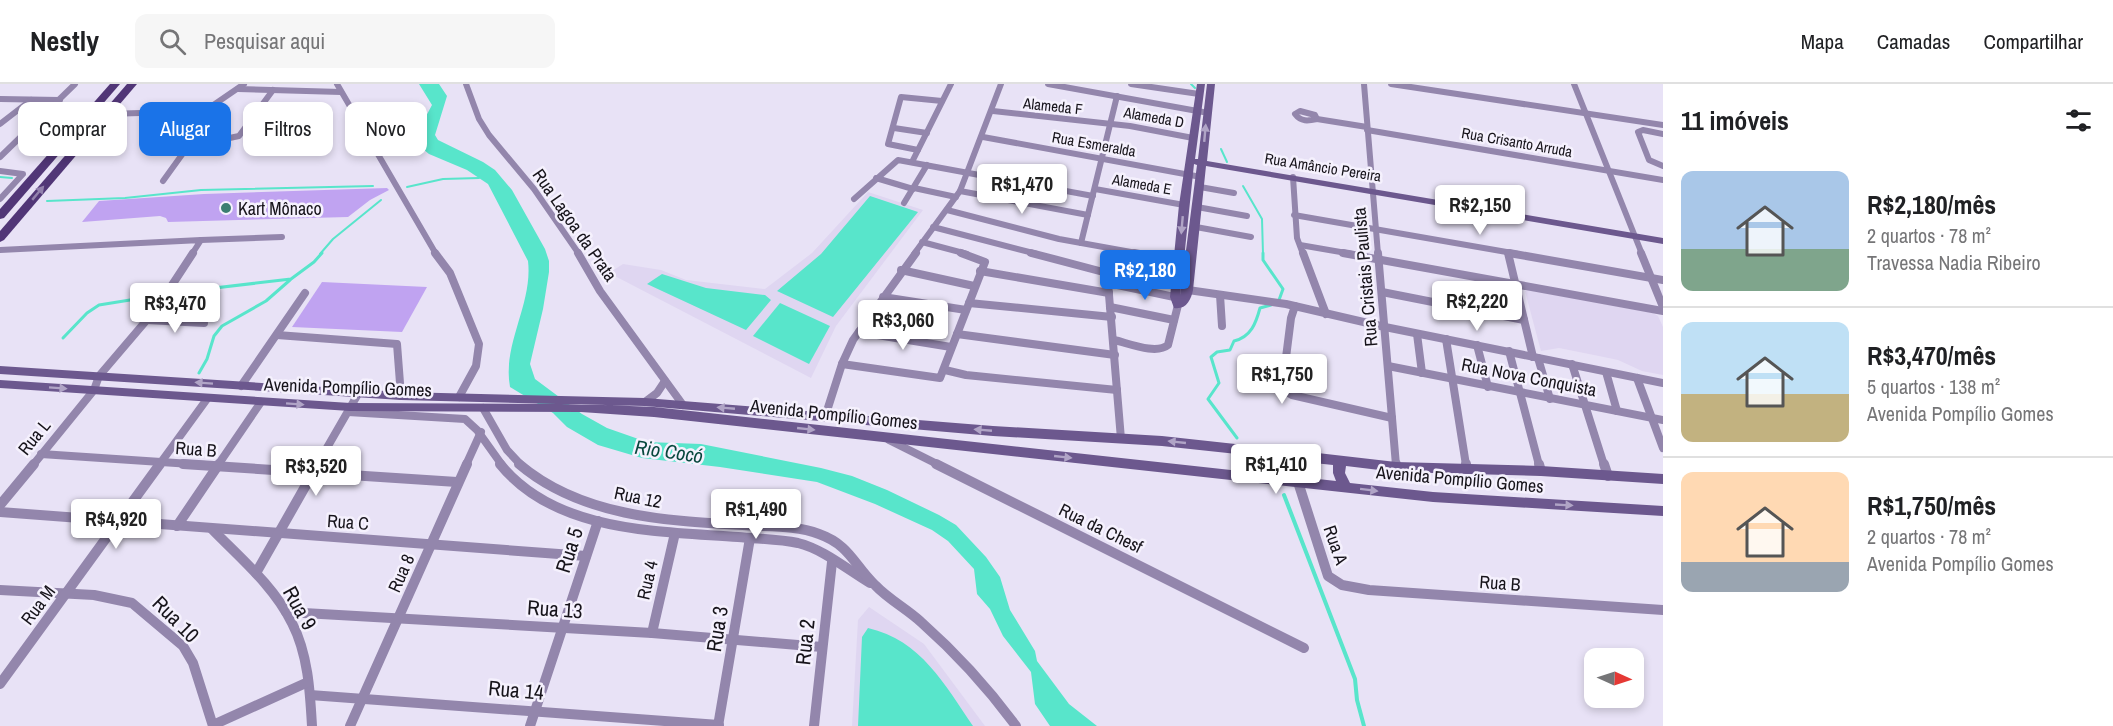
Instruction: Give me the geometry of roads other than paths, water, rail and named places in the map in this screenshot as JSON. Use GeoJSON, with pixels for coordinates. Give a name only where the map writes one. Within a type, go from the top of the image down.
{"type":"FeatureCollection","features":[{"type":"Feature","properties":{"kind":"main road"},"geometry":{"type":"LineString","coordinates":[[100,102],[115,84]]}},
{"type":"Feature","properties":{"kind":"main road"},"geometry":{"type":"LineString","coordinates":[[116,102],[132,84]]}},
{"type":"Feature","properties":{"kind":"main road"},"geometry":{"type":"LineString","coordinates":[[1182,298],[1180,261],[1184,205],[1193,138],[1211,84]]}},
{"type":"Feature","properties":{"kind":"main road"},"geometry":{"type":"LineString","coordinates":[[1182,298],[1192,265],[1202,163],[1200,89]]}},
{"type":"Feature","properties":{"kind":"main road"},"geometry":{"type":"LineString","coordinates":[[0,216],[53,156]]}},
{"type":"Feature","properties":{"kind":"main road"},"geometry":{"type":"LineString","coordinates":[[0,238],[69,156]]}},
{"type":"Feature","properties":{"kind":"main road"},"geometry":{"type":"LineString","coordinates":[[47,163],[65,161]]}},
{"type":"Feature","properties":{"kind":"main road","name":"Rua Amâncio Pereira"},"geometry":{"type":"LineString","coordinates":[[1191,161],[1373,190],[1663,241]]}},
{"type":"Feature","properties":{"kind":"main road","name":"Avenida Pompílio Gomes"},"geometry":{"type":"LineString","coordinates":[[0,370],[358,394],[459,398],[489,404]]}},
{"type":"Feature","properties":{"kind":"main road","name":"Avenida Pompílio Gomes"},"geometry":{"type":"LineString","coordinates":[[0,384],[349,410],[489,404],[645,402],[993,431],[1121,439],[1305,455],[1396,467],[1541,471],[1663,479]]}},
{"type":"Feature","properties":{"kind":"main road","name":"Avenida Pompílio Gomes"},"geometry":{"type":"LineString","coordinates":[[580,403],[1433,497],[1663,511]]}},
{"type":"Feature","properties":{"kind":"main road"},"geometry":{"type":"LineString","coordinates":[[1305,455],[1312,471],[1305,483]]}},
{"type":"Feature","properties":{"kind":"main road"},"geometry":{"type":"LineString","coordinates":[[1340,460],[1339,473],[1345,487]]}},
{"type":"Feature","properties":{"kind":"street"},"geometry":{"type":"LineString","coordinates":[[0,157],[75,84]]}},
{"type":"Feature","properties":{"kind":"street"},"geometry":{"type":"LineString","coordinates":[[218,102],[244,84]]}},
{"type":"Feature","properties":{"kind":"street"},"geometry":{"type":"LineString","coordinates":[[337,84],[428,243],[450,273],[479,344],[476,366],[459,398]]}},
{"type":"Feature","properties":{"kind":"street","name":"Rua Lagoa da Prata"},"geometry":{"type":"LineString","coordinates":[[466,84],[479,119],[489,135],[534,189],[581,258],[600,291],[683,405]]}},
{"type":"Feature","properties":{"kind":"street"},"geometry":{"type":"LineString","coordinates":[[912,162],[950,85],[942,84]]}},
{"type":"Feature","properties":{"kind":"street"},"geometry":{"type":"LineString","coordinates":[[825,417],[842,364],[859,332],[901,270],[958,194],[983,137],[1001,84]]}},
{"type":"Feature","properties":{"kind":"street"},"geometry":{"type":"LineString","coordinates":[[1048,84],[1202,112]]}},
{"type":"Feature","properties":{"kind":"street"},"geometry":{"type":"LineString","coordinates":[[1131,84],[1200,89]]}},
{"type":"Feature","properties":{"kind":"street","name":"Rua Cristais Paulista"},"geometry":{"type":"LineString","coordinates":[[1364,84],[1396,467]]}},
{"type":"Feature","properties":{"kind":"street"},"geometry":{"type":"LineString","coordinates":[[1391,84],[1663,125]]}},
{"type":"Feature","properties":{"kind":"street"},"geometry":{"type":"LineString","coordinates":[[1300,245],[1516,286],[1663,309],[1574,84]]}},
{"type":"Feature","properties":{"kind":"street"},"geometry":{"type":"LineString","coordinates":[[237,89],[341,92]]}},
{"type":"Feature","properties":{"kind":"street"},"geometry":{"type":"LineString","coordinates":[[231,138],[239,136],[273,90]]}},
{"type":"Feature","properties":{"kind":"street"},"geometry":{"type":"LineString","coordinates":[[918,150],[888,144],[901,98],[906,96],[942,101]]}},
{"type":"Feature","properties":{"kind":"street"},"geometry":{"type":"LineString","coordinates":[[1081,243],[1117,96]]}},
{"type":"Feature","properties":{"kind":"street"},"geometry":{"type":"LineString","coordinates":[[0,99],[60,100]]}},
{"type":"Feature","properties":{"kind":"street"},"geometry":{"type":"LineString","coordinates":[[0,124],[32,99]]}},
{"type":"Feature","properties":{"kind":"street","name":"Alameda F"},"geometry":{"type":"LineString","coordinates":[[993,111],[1111,124]]}},
{"type":"Feature","properties":{"kind":"street","name":"Rua Crisanto Arruda"},"geometry":{"type":"LineString","coordinates":[[1317,119],[1663,180]]}},
{"type":"Feature","properties":{"kind":"street","name":"Alameda D"},"geometry":{"type":"LineString","coordinates":[[1111,124],[1193,138]]}},
{"type":"Feature","properties":{"kind":"street"},"geometry":{"type":"LineString","coordinates":[[894,128],[927,133]]}},
{"type":"Feature","properties":{"kind":"street"},"geometry":{"type":"LineString","coordinates":[[1663,134],[1643,130],[1638,132],[1649,160],[1663,166]]}},
{"type":"Feature","properties":{"kind":"street","name":"Rua Esmeralda"},"geometry":{"type":"LineString","coordinates":[[983,137],[1189,174],[1200,182],[1234,193]]}},
{"type":"Feature","properties":{"kind":"street"},"geometry":{"type":"LineString","coordinates":[[163,181],[181,156]]}},
{"type":"Feature","properties":{"kind":"street"},"geometry":{"type":"LineString","coordinates":[[854,199],[898,160],[968,172]]}},
{"type":"Feature","properties":{"kind":"street"},"geometry":{"type":"LineString","coordinates":[[904,203],[927,165]]}},
{"type":"Feature","properties":{"kind":"street"},"geometry":{"type":"LineString","coordinates":[[0,171],[23,173]]}},
{"type":"Feature","properties":{"kind":"street","name":"Alameda E"},"geometry":{"type":"LineString","coordinates":[[968,172],[1184,205]]}},
{"type":"Feature","properties":{"kind":"street"},"geometry":{"type":"LineString","coordinates":[[0,199],[23,173]]}},
{"type":"Feature","properties":{"kind":"street"},"geometry":{"type":"LineString","coordinates":[[1293,177],[1294,215],[1300,245],[1326,314]]}},
{"type":"Feature","properties":{"kind":"street"},"geometry":{"type":"LineString","coordinates":[[876,178],[913,188],[1088,214]]}},
{"type":"Feature","properties":{"kind":"street"},"geometry":{"type":"LineString","coordinates":[[0,188],[24,189]]}},
{"type":"Feature","properties":{"kind":"street"},"geometry":{"type":"LineString","coordinates":[[1197,207],[1248,216]]}},
{"type":"Feature","properties":{"kind":"street"},"geometry":{"type":"LineString","coordinates":[[947,210],[1081,243],[1192,265]]}},
{"type":"Feature","properties":{"kind":"street"},"geometry":{"type":"LineString","coordinates":[[1294,215],[1663,280]]}},
{"type":"Feature","properties":{"kind":"street"},"geometry":{"type":"LineString","coordinates":[[933,227],[1107,273]]}},
{"type":"Feature","properties":{"kind":"street"},"geometry":{"type":"LineString","coordinates":[[1196,227],[1251,237]]}},
{"type":"Feature","properties":{"kind":"street"},"geometry":{"type":"LineString","coordinates":[[0,250],[282,237]]}},
{"type":"Feature","properties":{"kind":"street"},"geometry":{"type":"LineString","coordinates":[[99,376],[147,320],[201,240]]}},
{"type":"Feature","properties":{"kind":"street"},"geometry":{"type":"LineString","coordinates":[[842,364],[940,378],[985,262],[980,258],[922,242]]}},
{"type":"Feature","properties":{"kind":"street"},"geometry":{"type":"LineString","coordinates":[[1112,249],[1107,273],[1121,439]]}},
{"type":"Feature","properties":{"kind":"street"},"geometry":{"type":"LineString","coordinates":[[1508,254],[1524,320],[1550,399]]}},
{"type":"Feature","properties":{"kind":"street"},"geometry":{"type":"LineString","coordinates":[[901,270],[974,286]]}},
{"type":"Feature","properties":{"kind":"street"},"geometry":{"type":"LineString","coordinates":[[980,272],[1109,293]]}},
{"type":"Feature","properties":{"kind":"street"},"geometry":{"type":"LineString","coordinates":[[1108,283],[1182,298],[1220,296],[1290,305],[1417,334],[1663,383]]}},
{"type":"Feature","properties":{"kind":"street"},"geometry":{"type":"LineString","coordinates":[[1382,292],[1524,320]]}},
{"type":"Feature","properties":{"kind":"street"},"geometry":{"type":"LineString","coordinates":[[241,386],[305,294]]}},
{"type":"Feature","properties":{"kind":"street"},"geometry":{"type":"LineString","coordinates":[[1220,296],[1222,326]]}},
{"type":"Feature","properties":{"kind":"street"},"geometry":{"type":"LineString","coordinates":[[883,297],[967,307],[1112,317]]}},
{"type":"Feature","properties":{"kind":"street"},"geometry":{"type":"LineString","coordinates":[[1114,339],[1160,350],[1168,345],[1182,298]]}},
{"type":"Feature","properties":{"kind":"street"},"geometry":{"type":"LineString","coordinates":[[1290,305],[1291,318],[1282,389],[1292,395],[1392,418]]}},
{"type":"Feature","properties":{"kind":"street"},"geometry":{"type":"LineString","coordinates":[[1110,307],[1174,320]]}},
{"type":"Feature","properties":{"kind":"street"},"geometry":{"type":"LineString","coordinates":[[147,320],[204,323]]}},
{"type":"Feature","properties":{"kind":"street"},"geometry":{"type":"LineString","coordinates":[[859,332],[951,347]]}},
{"type":"Feature","properties":{"kind":"street"},"geometry":{"type":"LineString","coordinates":[[957,334],[1115,355]]}},
{"type":"Feature","properties":{"kind":"street"},"geometry":{"type":"LineString","coordinates":[[1417,334],[1422,373]]}},
{"type":"Feature","properties":{"kind":"street"},"geometry":{"type":"LineString","coordinates":[[277,335],[397,344],[401,396]]}},
{"type":"Feature","properties":{"kind":"street"},"geometry":{"type":"LineString","coordinates":[[1446,339],[1467,470]]}},
{"type":"Feature","properties":{"kind":"street"},"geometry":{"type":"LineString","coordinates":[[1477,345],[1488,387]]}},
{"type":"Feature","properties":{"kind":"street"},"geometry":{"type":"LineString","coordinates":[[1509,351],[1541,471]]}},
{"type":"Feature","properties":{"kind":"street"},"geometry":{"type":"LineString","coordinates":[[1572,364],[1608,476]]}},
{"type":"Feature","properties":{"kind":"street","name":"Rua Nova Conquista"},"geometry":{"type":"LineString","coordinates":[[1388,366],[1520,394],[1663,420]]}},
{"type":"Feature","properties":{"kind":"street"},"geometry":{"type":"LineString","coordinates":[[945,370],[966,375],[1117,390]]}},
{"type":"Feature","properties":{"kind":"street"},"geometry":{"type":"LineString","coordinates":[[1606,372],[1617,411]]}},
{"type":"Feature","properties":{"kind":"street","name":"Rua L"},"geometry":{"type":"LineString","coordinates":[[0,505],[94,390],[99,376]]}},
{"type":"Feature","properties":{"kind":"street"},"geometry":{"type":"LineString","coordinates":[[1636,378],[1663,448]]}},
{"type":"Feature","properties":{"kind":"street"},"geometry":{"type":"LineString","coordinates":[[645,402],[657,393],[665,381]]}},
{"type":"Feature","properties":{"kind":"street"},"geometry":{"type":"LineString","coordinates":[[256,573],[358,394]]}},
{"type":"Feature","properties":{"kind":"street","name":"Rua M"},"geometry":{"type":"LineString","coordinates":[[0,684],[120,522],[207,399]]}},
{"type":"Feature","properties":{"kind":"street"},"geometry":{"type":"LineString","coordinates":[[177,526],[261,402]]}},
{"type":"Feature","properties":{"kind":"street","name":"Rua 12"},"geometry":{"type":"LineString","coordinates":[[489,404],[517,462],[540,479],[567,494],[644,517],[818,533],[846,548],[875,586]]}},
{"type":"Feature","properties":{"kind":"street"},"geometry":{"type":"LineString","coordinates":[[349,410],[454,417],[465,419],[481,432]]}},
{"type":"Feature","properties":{"kind":"street","name":"Rua 12"},"geometry":{"type":"LineString","coordinates":[[481,432],[488,448],[507,473],[521,486],[551,503],[597,521],[630,529],[801,544],[816,551],[875,586],[904,607],[951,650],[997,700],[1016,726]]}},
{"type":"Feature","properties":{"kind":"street","name":"Rua 8"},"geometry":{"type":"LineString","coordinates":[[350,726],[481,432]]}},
{"type":"Feature","properties":{"kind":"street","name":"Rua da Chesf"},"geometry":{"type":"LineString","coordinates":[[883,437],[1304,648]]}},
{"type":"Feature","properties":{"kind":"street","name":"Rua B"},"geometry":{"type":"LineString","coordinates":[[41,454],[457,482]]}},
{"type":"Feature","properties":{"kind":"street","name":"Rua A"},"geometry":{"type":"LineString","coordinates":[[1305,483],[1324,568],[1328,576],[1336,582]]}},
{"type":"Feature","properties":{"kind":"street","name":"Rua C"},"geometry":{"type":"LineString","coordinates":[[0,512],[278,535],[585,556]]}},
{"type":"Feature","properties":{"kind":"street","name":"Rua 5"},"geometry":{"type":"LineString","coordinates":[[530,726],[564,628],[597,521]]}},
{"type":"Feature","properties":{"kind":"street","name":"Rua 9"},"geometry":{"type":"LineString","coordinates":[[212,529],[256,573],[286,612],[300,641],[310,695],[312,726]]}},
{"type":"Feature","properties":{"kind":"street","name":"Rua 4"},"geometry":{"type":"LineString","coordinates":[[652,633],[675,533]]}},
{"type":"Feature","properties":{"kind":"street","name":"Rua 3"},"geometry":{"type":"LineString","coordinates":[[718,726],[750,538]]}},
{"type":"Feature","properties":{"kind":"street","name":"Rua 2"},"geometry":{"type":"LineString","coordinates":[[814,726],[832,562]]}},
{"type":"Feature","properties":{"kind":"street","name":"Rua B"},"geometry":{"type":"LineString","coordinates":[[1336,582],[1389,592],[1663,610]]}},
{"type":"Feature","properties":{"kind":"street","name":"Rua 10"},"geometry":{"type":"LineString","coordinates":[[0,590],[113,597],[132,603],[147,613],[183,646],[193,663],[213,725]]}},
{"type":"Feature","properties":{"kind":"street","name":"Rua 13"},"geometry":{"type":"LineString","coordinates":[[286,612],[652,633],[822,647]]}},
{"type":"Feature","properties":{"kind":"street"},"geometry":{"type":"LineString","coordinates":[[213,725],[308,682]]}},
{"type":"Feature","properties":{"kind":"street","name":"Rua 14"},"geometry":{"type":"LineString","coordinates":[[310,695],[718,726]]}},
{"type":"Feature","properties":{"kind":"water","name":"Rio Cocó"},"geometry":{"type":"Polygon","coordinates":[[[419,84],[439,84],[447,96],[435,135],[438,140],[495,170],[512,190],[545,249],[549,261],[549,272],[530,364],[535,379],[582,414],[607,428],[647,442],[701,444],[852,476],[887,490],[956,525],[986,557],[1000,577],[1010,610],[1035,651],[1037,661],[1069,704],[1097,726],[1050,726],[1035,704],[1031,672],[1003,636],[990,609],[977,594],[974,569],[948,541],[932,530],[875,504],[817,482],[642,458],[598,445],[567,427],[553,413],[510,387],[510,355],[526,293],[528,261],[488,184],[467,170],[427,152],[427,114],[432,105],[419,84]]]}},
{"type":"Feature","properties":{"kind":"water"},"geometry":{"type":"Polygon","coordinates":[[[870,196],[918,212],[833,317],[777,291],[821,254],[870,196]]]}},
{"type":"Feature","properties":{"kind":"water"},"geometry":{"type":"Polygon","coordinates":[[[662,274],[706,288],[765,295],[771,300],[746,330],[647,284],[662,274]]]}},
{"type":"Feature","properties":{"kind":"water"},"geometry":{"type":"Polygon","coordinates":[[[780,303],[830,326],[809,364],[753,336],[780,303]]]}},
{"type":"Feature","properties":{"kind":"water"},"geometry":{"type":"Polygon","coordinates":[[[868,628],[887,634],[917,653],[941,680],[973,726],[858,726],[862,637],[868,628]]]}},
{"type":"Feature","properties":{"kind":"waterway"},"geometry":{"type":"LineString","coordinates":[[1191,84],[1195,88]]}},
{"type":"Feature","properties":{"kind":"waterway"},"geometry":{"type":"LineString","coordinates":[[1221,149],[1227,162]]}},
{"type":"Feature","properties":{"kind":"waterway"},"geometry":{"type":"LineString","coordinates":[[0,177],[12,178]]}},
{"type":"Feature","properties":{"kind":"waterway"},"geometry":{"type":"LineString","coordinates":[[407,187],[443,179],[479,178]]}},
{"type":"Feature","properties":{"kind":"waterway"},"geometry":{"type":"LineString","coordinates":[[47,201],[125,198],[201,190],[373,186]]}},
{"type":"Feature","properties":{"kind":"waterway"},"geometry":{"type":"LineString","coordinates":[[1243,186],[1262,219],[1263,254]]}},
{"type":"Feature","properties":{"kind":"waterway"},"geometry":{"type":"LineString","coordinates":[[320,254],[333,239],[381,200]]}},
{"type":"Feature","properties":{"kind":"waterway"},"geometry":{"type":"LineString","coordinates":[[172,293],[291,279],[322,253]]}},
{"type":"Feature","properties":{"kind":"waterway"},"geometry":{"type":"LineString","coordinates":[[1263,254],[1263,260],[1283,289],[1279,300]]}},
{"type":"Feature","properties":{"kind":"waterway"},"geometry":{"type":"LineString","coordinates":[[199,373],[207,359],[214,336],[222,326],[266,301],[290,280]]}},
{"type":"Feature","properties":{"kind":"waterway"},"geometry":{"type":"LineString","coordinates":[[63,338],[87,313],[99,305],[161,295]]}},
{"type":"Feature","properties":{"kind":"waterway"},"geometry":{"type":"LineString","coordinates":[[1237,438],[1208,399],[1219,383],[1211,357],[1217,352],[1230,350],[1234,341],[1245,336],[1252,329],[1260,308],[1271,305]]}},
{"type":"Feature","properties":{"kind":"waterway"},"geometry":{"type":"LineString","coordinates":[[1284,495],[1355,679],[1357,700],[1364,726]]}},
{"type":"Feature","properties":{"kind":"place","name":"Kart Mônaco"},"geometry":{"type":"Point","coordinates":[226,208]}}]}
